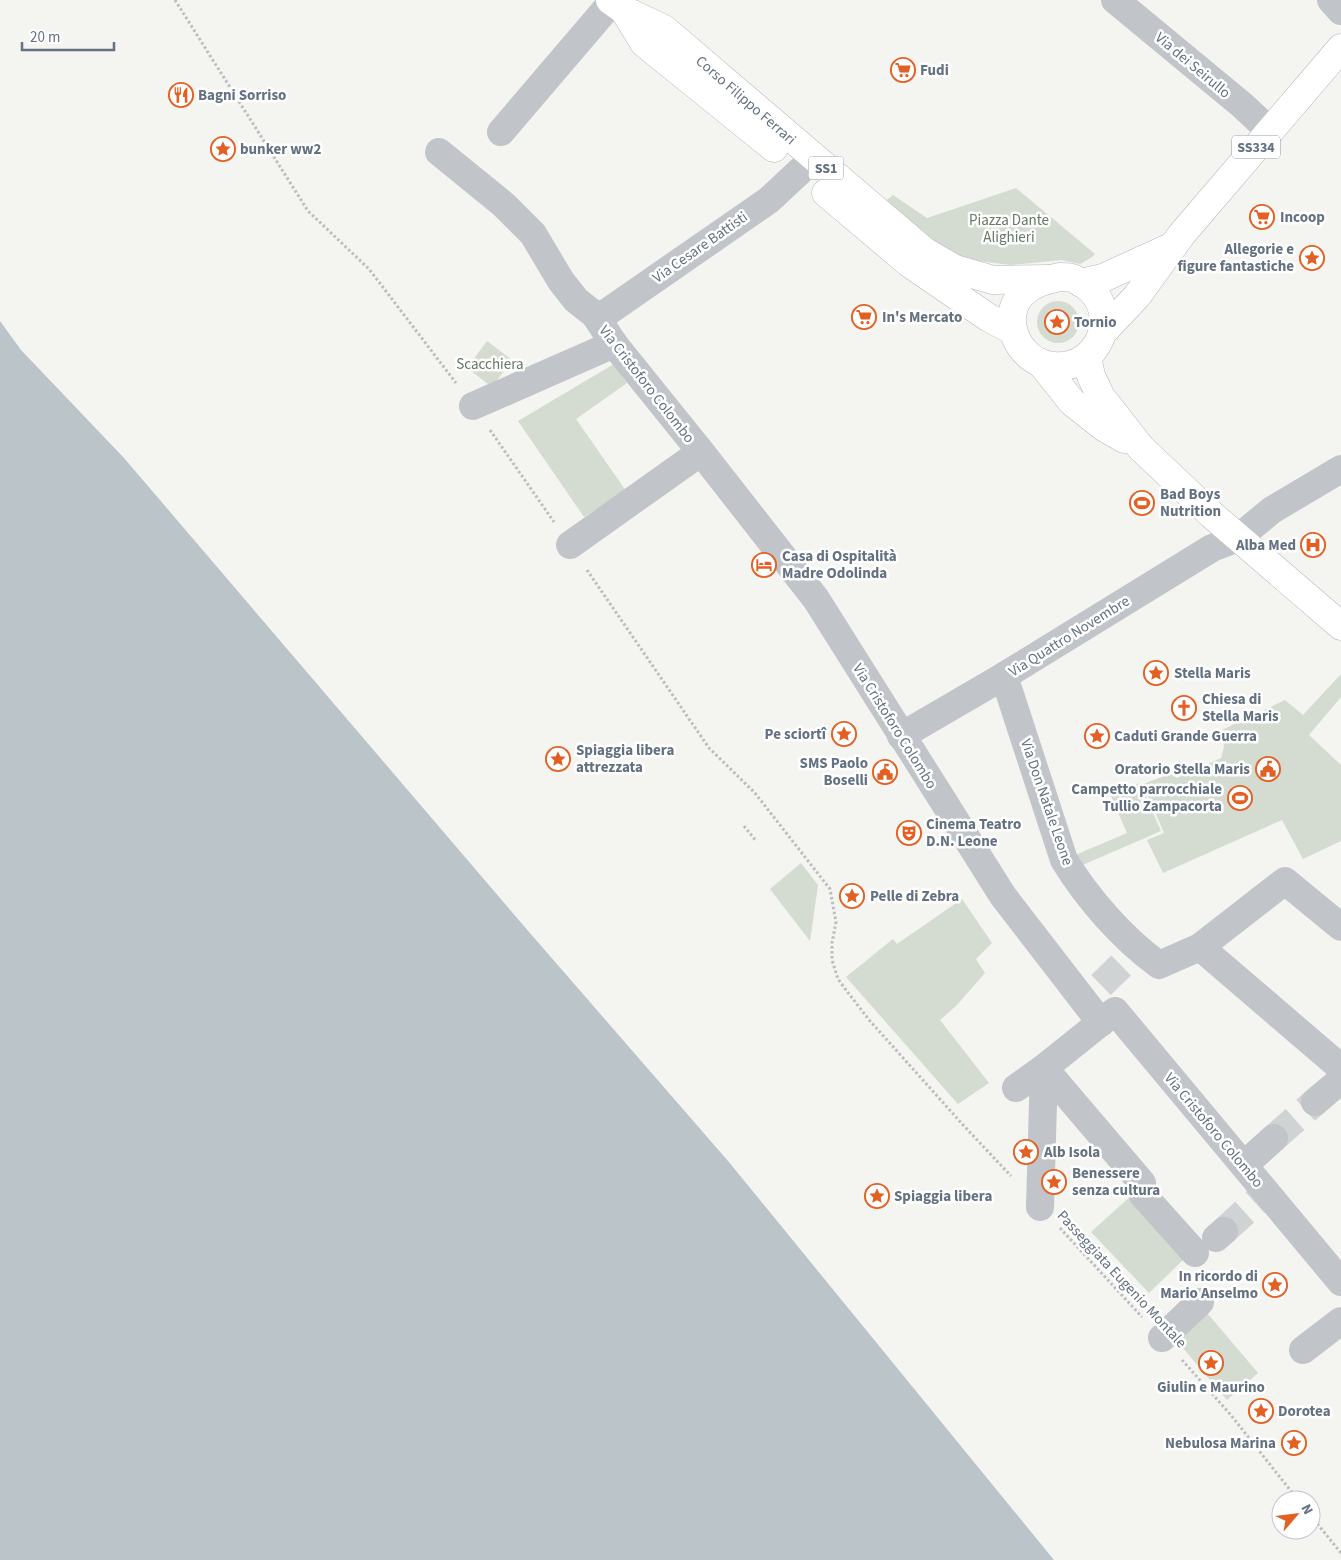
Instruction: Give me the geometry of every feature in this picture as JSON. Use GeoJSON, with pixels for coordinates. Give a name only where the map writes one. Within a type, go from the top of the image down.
{"type":"FeatureCollection","features":[{"type":"Feature","properties":{"kind":"main road","name":"Corso Filippo Ferrari"},"geometry":{"type":"LineString","coordinates":[[615,4],[644,43],[771,145],[909,263],[989,318],[1012,330],[1013,312],[1021,295],[1048,279]]}},
{"type":"Feature","properties":{"kind":"main road","name":"Corso Filippo Ferrari"},"geometry":{"type":"LineString","coordinates":[[615,4],[664,29],[924,251],[956,269],[993,280],[1060,277],[1072,278],[1080,283]]}},
{"type":"Feature","properties":{"kind":"main road","name":"SS334"},"geometry":{"type":"LineString","coordinates":[[1080,283],[1103,278],[1172,246],[1341,48]]}},
{"type":"Feature","properties":{"kind":"main road"},"geometry":{"type":"LineString","coordinates":[[1012,330],[1020,347],[1041,363],[1064,366],[1087,357],[1094,350],[1104,332],[1137,296],[1172,246]]}},
{"type":"Feature","properties":{"kind":"main road"},"geometry":{"type":"LineString","coordinates":[[1080,283],[1090,289],[1101,305],[1104,332]]}},
{"type":"Feature","properties":{"kind":"main road"},"geometry":{"type":"LineString","coordinates":[[1087,357],[1091,376],[1101,397],[1141,448],[1238,538],[1341,626]]}},
{"type":"Feature","properties":{"kind":"main road"},"geometry":{"type":"LineString","coordinates":[[1041,363],[1072,402],[1105,428],[1141,448]]}},
{"type":"Feature","properties":{"kind":"street","name":"Via dei Seirullo"},"geometry":{"type":"LineString","coordinates":[[1115,0],[1242,105],[1270,131]]}},
{"type":"Feature","properties":{"kind":"street"},"geometry":{"type":"LineString","coordinates":[[1331,0],[1341,11]]}},
{"type":"Feature","properties":{"kind":"street"},"geometry":{"type":"LineString","coordinates":[[502,132],[615,4]]}},
{"type":"Feature","properties":{"kind":"street","name":"Via Cristoforo Colombo"},"geometry":{"type":"LineString","coordinates":[[439,152],[504,205],[533,234],[561,281],[576,300],[595,315],[614,344],[816,599],[1003,896],[1095,1003],[1115,1011],[1244,1165],[1262,1196],[1341,1282]]}},
{"type":"Feature","properties":{"kind":"street","name":"Via Cesare Battisti"},"geometry":{"type":"LineString","coordinates":[[595,315],[606,313],[768,200],[800,171]]}},
{"type":"Feature","properties":{"kind":"street"},"geometry":{"type":"LineString","coordinates":[[473,406],[614,344]]}},
{"type":"Feature","properties":{"kind":"street","name":"Via Cristoforo Colombo"},"geometry":{"type":"LineString","coordinates":[[570,545],[701,452]]}},
{"type":"Feature","properties":{"kind":"street","name":"Via Quattro Novembre"},"geometry":{"type":"LineString","coordinates":[[902,736],[1004,676],[1212,548],[1238,538],[1272,510],[1341,469]]}},
{"type":"Feature","properties":{"kind":"street","name":"Via Don Natale Leone"},"geometry":{"type":"LineString","coordinates":[[1004,676],[1064,860],[1076,880],[1134,954],[1159,964],[1200,947]]}},
{"type":"Feature","properties":{"kind":"street"},"geometry":{"type":"LineString","coordinates":[[1341,927],[1285,881],[1200,947],[1341,1068]]}},
{"type":"Feature","properties":{"kind":"street"},"geometry":{"type":"LineString","coordinates":[[1016,1088],[1044,1068],[1095,1003]]}},
{"type":"Feature","properties":{"kind":"street"},"geometry":{"type":"LineString","coordinates":[[1040,1207],[1044,1068]]}},
{"type":"Feature","properties":{"kind":"street"},"geometry":{"type":"LineString","coordinates":[[1044,1068],[1142,1183],[1143,1195],[1212,1241]]}},
{"type":"Feature","properties":{"kind":"street"},"geometry":{"type":"LineString","coordinates":[[1315,1102],[1341,1080]]}},
{"type":"Feature","properties":{"kind":"street"},"geometry":{"type":"LineString","coordinates":[[1244,1165],[1274,1138]]}},
{"type":"Feature","properties":{"kind":"street"},"geometry":{"type":"LineString","coordinates":[[1162,1338],[1200,1302]]}},
{"type":"Feature","properties":{"kind":"street"},"geometry":{"type":"LineString","coordinates":[[1303,1350],[1341,1321]]}},
{"type":"Feature","properties":{"kind":"path"},"geometry":{"type":"LineString","coordinates":[[744,826],[756,841]]}},
{"type":"Feature","properties":{"kind":"path","name":"Passeggiata Eugenio Montale"},"geometry":{"type":"LineString","coordinates":[[902,1057],[1162,1338],[1230,1414],[1290,1490]]}},
{"type":"Feature","properties":{"kind":"path"},"geometry":{"type":"LineString","coordinates":[[1321,1528],[1341,1553]]}},
{"type":"Feature","properties":{"kind":"green space","name":"Piazza Dante Alighieri"},"geometry":{"type":"Polygon","coordinates":[[[1016,188],[1095,254],[1080,264],[1062,260],[1011,265],[957,257],[938,247],[886,201],[893,195],[927,218],[1016,188]]]}},
{"type":"Feature","properties":{"kind":"green space"},"geometry":{"type":"Polygon","coordinates":[[[1058,301],[1073,307],[1079,322],[1073,337],[1058,343],[1043,337],[1037,322],[1043,307],[1058,301]]]}},
{"type":"Feature","properties":{"kind":"green space","name":"Scacchiera"},"geometry":{"type":"Polygon","coordinates":[[[487,341],[512,360],[492,387],[467,368],[487,341]]]}},
{"type":"Feature","properties":{"kind":"green space"},"geometry":{"type":"Polygon","coordinates":[[[614,364],[627,383],[576,419],[626,491],[584,517],[518,421],[614,364]]]}},
{"type":"Feature","properties":{"kind":"green space","name":"Oratorio Stella Maris"},"geometry":{"type":"Polygon","coordinates":[[[1341,674],[1341,697],[1309,735],[1341,765],[1341,841],[1303,859],[1282,820],[1163,873],[1147,840],[1164,833],[1143,784],[1170,774],[1177,778],[1221,758],[1224,747],[1222,730],[1285,700],[1303,715],[1341,674]]]}},
{"type":"Feature","properties":{"kind":"green space"},"geometry":{"type":"Polygon","coordinates":[[[1140,783],[1161,831],[1078,867],[1073,856],[1127,833],[1111,796],[1140,783]]]}},
{"type":"Feature","properties":{"kind":"green space"},"geometry":{"type":"Polygon","coordinates":[[[801,863],[818,885],[810,941],[770,889],[801,863]]]}},
{"type":"Feature","properties":{"kind":"green space"},"geometry":{"type":"Polygon","coordinates":[[[962,899],[992,943],[976,959],[985,973],[956,1006],[940,1020],[989,1083],[958,1104],[846,977],[893,939],[897,944],[962,899]]]}},
{"type":"Feature","properties":{"kind":"green space"},"geometry":{"type":"Polygon","coordinates":[[[1132,1195],[1187,1256],[1149,1293],[1091,1232],[1132,1195]]]}},
{"type":"Feature","properties":{"kind":"green space"},"geometry":{"type":"Polygon","coordinates":[[[1202,1307],[1258,1373],[1227,1400],[1172,1335],[1202,1307]]]}},
{"type":"Feature","properties":{"kind":"shaded area"},"geometry":{"type":"Polygon","coordinates":[[[0,321],[21,350],[124,458],[523,925],[728,1161],[1054,1560],[0,1560],[0,321]]]}},
{"type":"Feature","properties":{"kind":"tunnel"},"geometry":{"type":"LineString","coordinates":[[1101,985],[1130,957]]}},
{"type":"Feature","properties":{"kind":"tunnel"},"geometry":{"type":"LineString","coordinates":[[1274,1138],[1315,1102]]}},
{"type":"Feature","properties":{"kind":"tunnel"},"geometry":{"type":"LineString","coordinates":[[1224,1231],[1258,1200]]}},
{"type":"Feature","properties":{"kind":"place","name":"Fudi"},"geometry":{"type":"Point","coordinates":[903,70]}},
{"type":"Feature","properties":{"kind":"place","name":"Bagni Sorriso"},"geometry":{"type":"Point","coordinates":[181,95]}},
{"type":"Feature","properties":{"kind":"place","name":"bunker ww2"},"geometry":{"type":"Point","coordinates":[223,149]}},
{"type":"Feature","properties":{"kind":"place","name":"Incoop"},"geometry":{"type":"Point","coordinates":[1262,217]}},
{"type":"Feature","properties":{"kind":"place","name":"Allegorie e figure fantastiche"},"geometry":{"type":"Point","coordinates":[1312,258]}},
{"type":"Feature","properties":{"kind":"place","name":"In's Mercato"},"geometry":{"type":"Point","coordinates":[864,317]}},
{"type":"Feature","properties":{"kind":"place","name":"Tornio"},"geometry":{"type":"Point","coordinates":[1057,322]}},
{"type":"Feature","properties":{"kind":"place","name":"Bad Boys Nutrition"},"geometry":{"type":"Point","coordinates":[1142,503]}},
{"type":"Feature","properties":{"kind":"place","name":"Alba Med"},"geometry":{"type":"Point","coordinates":[1313,545]}},
{"type":"Feature","properties":{"kind":"place","name":"Casa di Ospitalità Madre Odolinda"},"geometry":{"type":"Point","coordinates":[764,565]}},
{"type":"Feature","properties":{"kind":"place","name":"Stella Maris"},"geometry":{"type":"Point","coordinates":[1156,673]}},
{"type":"Feature","properties":{"kind":"place","name":"Chiesa di Stella Maris"},"geometry":{"type":"Point","coordinates":[1184,708]}},
{"type":"Feature","properties":{"kind":"place","name":"Pe sciortî"},"geometry":{"type":"Point","coordinates":[844,734]}},
{"type":"Feature","properties":{"kind":"place","name":"Caduti Grande Guerra"},"geometry":{"type":"Point","coordinates":[1097,736]}},
{"type":"Feature","properties":{"kind":"place","name":"Spiaggia libera attrezzata"},"geometry":{"type":"Point","coordinates":[558,759]}},
{"type":"Feature","properties":{"kind":"place","name":"Oratorio Stella Maris"},"geometry":{"type":"Point","coordinates":[1268,769]}},
{"type":"Feature","properties":{"kind":"place","name":"SMS Paolo Boselli"},"geometry":{"type":"Point","coordinates":[885,772]}},
{"type":"Feature","properties":{"kind":"place","name":"Campetto parrocchiale Tullio Zampacorta"},"geometry":{"type":"Point","coordinates":[1240,798]}},
{"type":"Feature","properties":{"kind":"place","name":"Cinema Teatro D.N. Leone"},"geometry":{"type":"Point","coordinates":[909,833]}},
{"type":"Feature","properties":{"kind":"place","name":"Pelle di Zebra"},"geometry":{"type":"Point","coordinates":[852,896]}},
{"type":"Feature","properties":{"kind":"place","name":"Alb Isola"},"geometry":{"type":"Point","coordinates":[1026,1152]}},
{"type":"Feature","properties":{"kind":"place","name":"Benessere senza cultura"},"geometry":{"type":"Point","coordinates":[1054,1182]}},
{"type":"Feature","properties":{"kind":"place","name":"Spiaggia libera"},"geometry":{"type":"Point","coordinates":[877,1196]}},
{"type":"Feature","properties":{"kind":"place","name":"In ricordo di Mario Anselmo"},"geometry":{"type":"Point","coordinates":[1275,1285]}},
{"type":"Feature","properties":{"kind":"place","name":"Giulin e Maurino"},"geometry":{"type":"Point","coordinates":[1211,1363]}},
{"type":"Feature","properties":{"kind":"place","name":"Dorotea"},"geometry":{"type":"Point","coordinates":[1261,1411]}},
{"type":"Feature","properties":{"kind":"place","name":"Nebulosa Marina"},"geometry":{"type":"Point","coordinates":[1294,1443]}}]}
